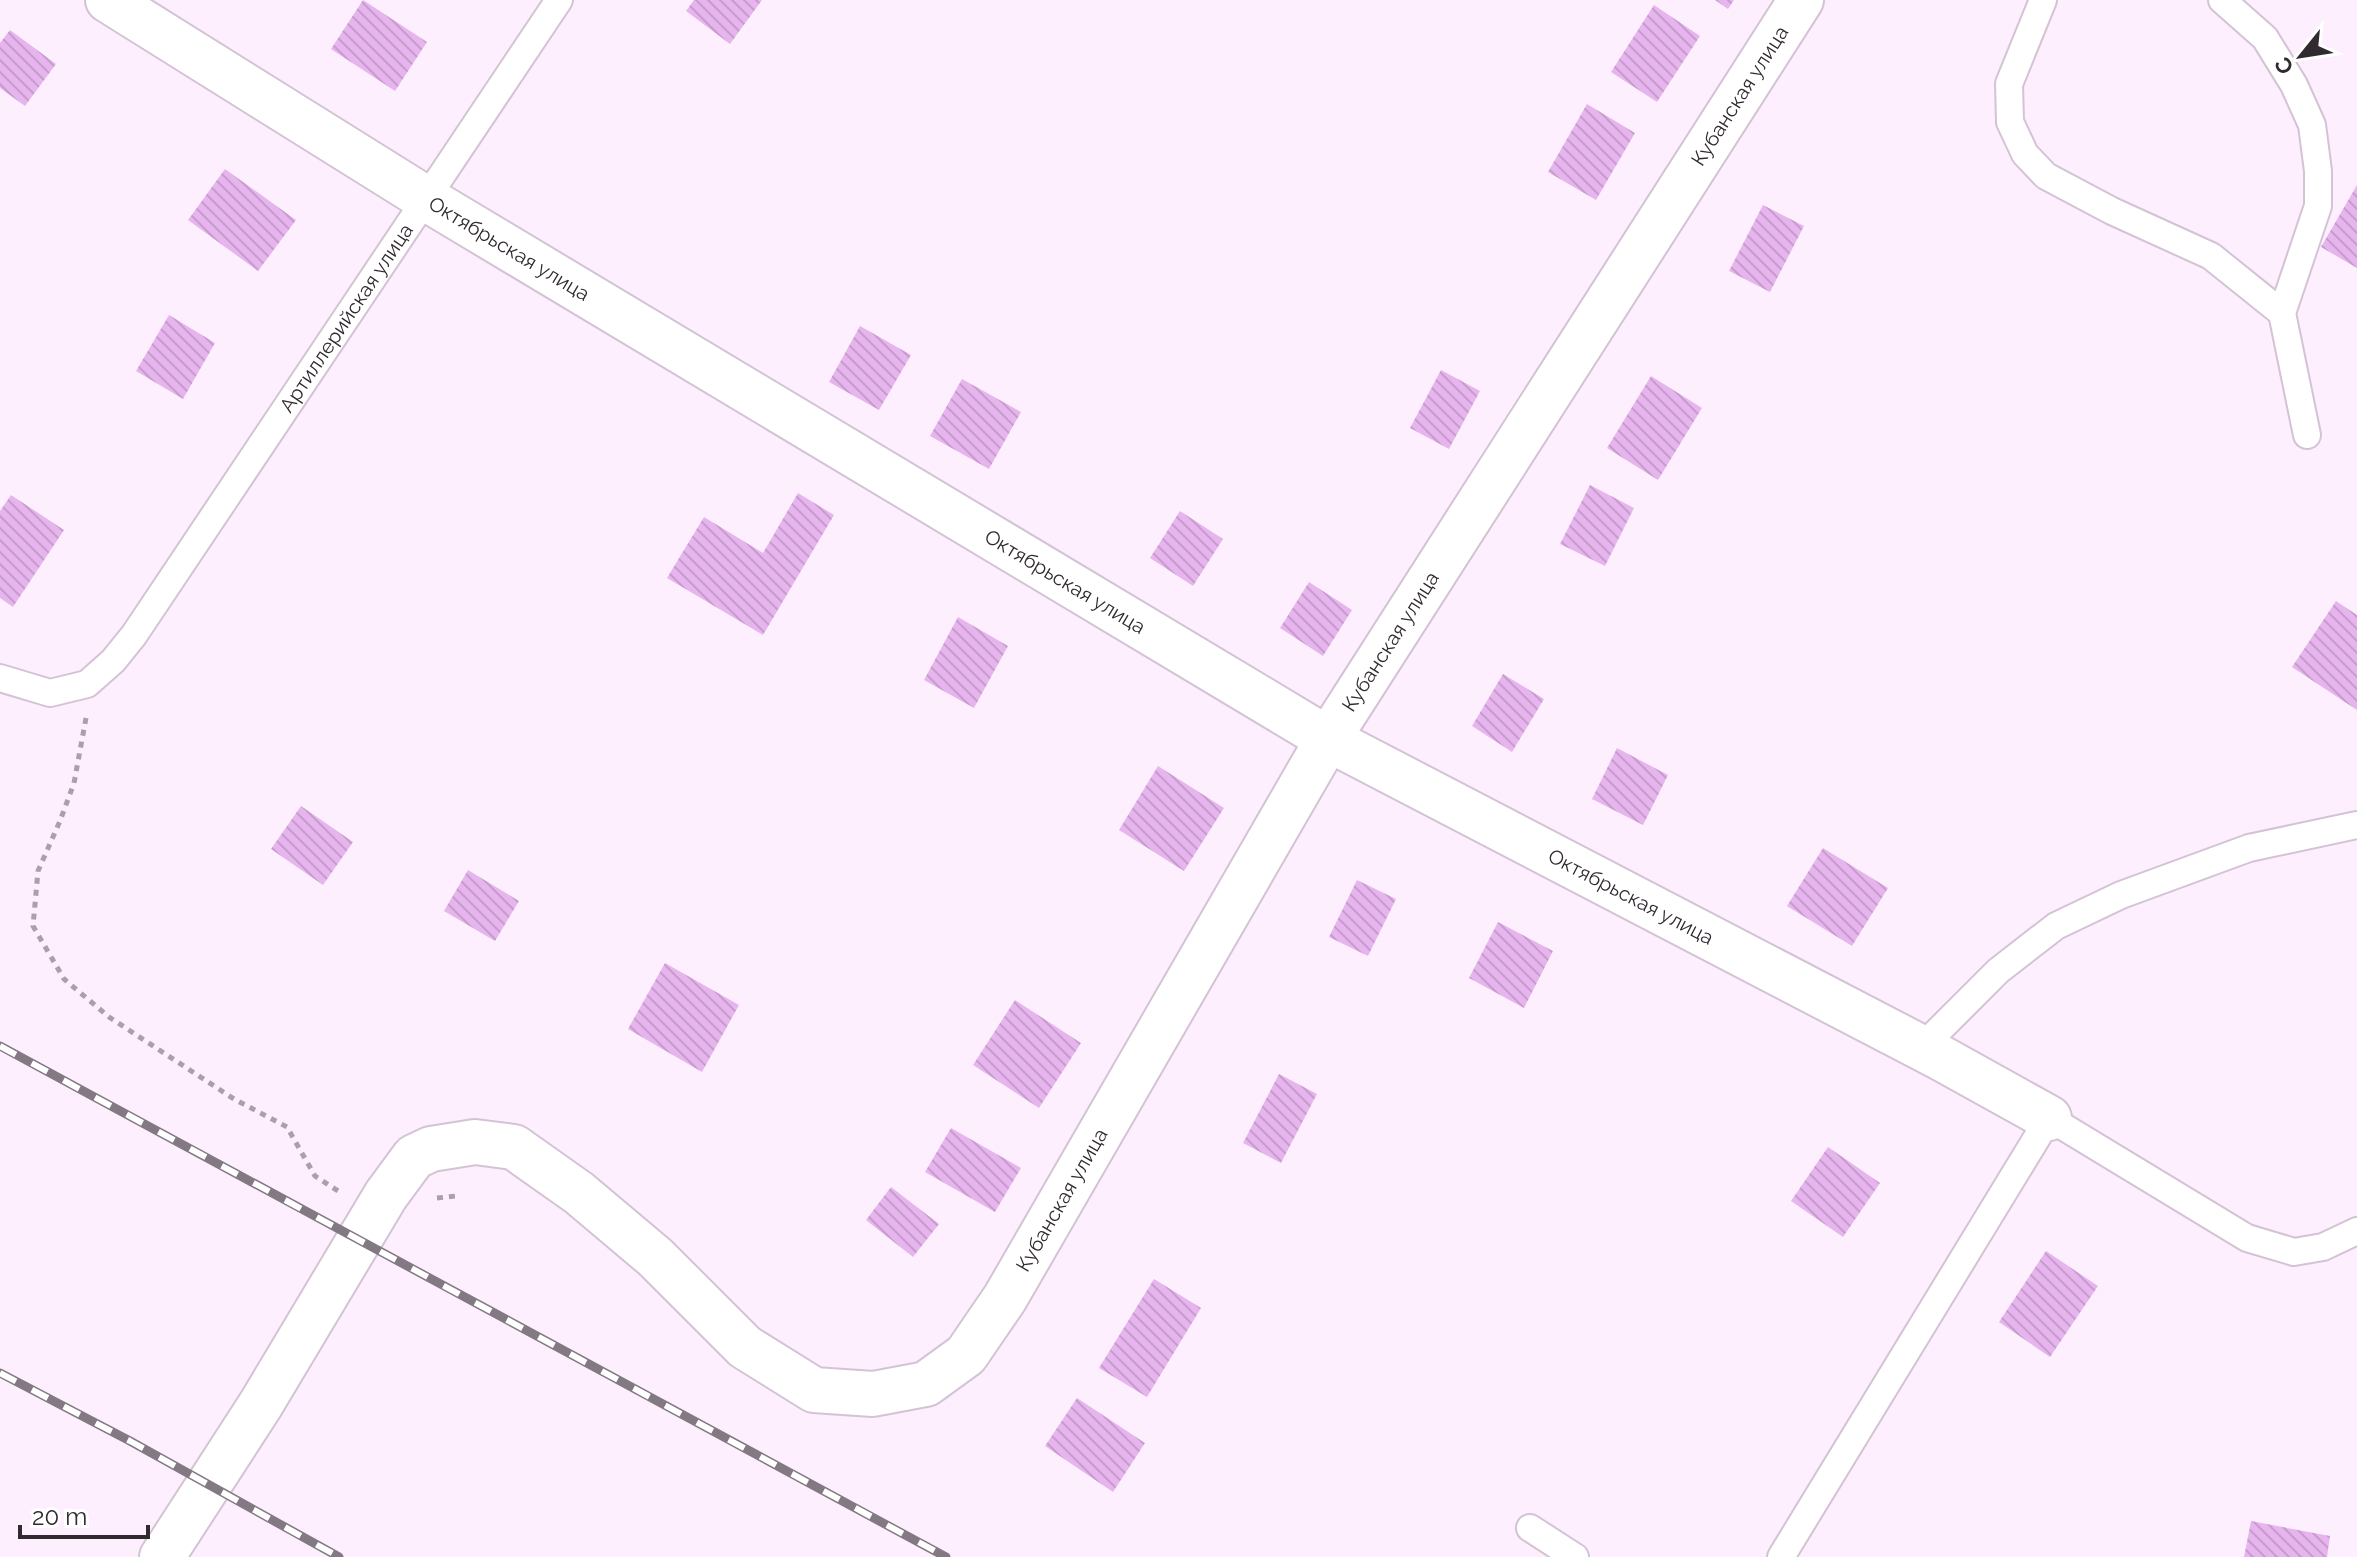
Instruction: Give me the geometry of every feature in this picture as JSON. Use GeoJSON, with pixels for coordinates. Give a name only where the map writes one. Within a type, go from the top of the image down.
{"type":"FeatureCollection","features":[{"type":"Feature","properties":{"kind":"street","name":"Октябрьская улица"},"geometry":{"type":"LineString","coordinates":[[108,0],[425,198],[1328,739],[1921,1048],[2049,1118]]}},
{"type":"Feature","properties":{"kind":"street","name":"Кубанская улица"},"geometry":{"type":"LineString","coordinates":[[162,1557],[261,1404],[402,1171],[414,1157],[431,1149],[475,1142],[514,1147],[579,1193],[655,1257],[745,1347],[814,1390],[873,1394],[926,1384],[966,1355],[1005,1298],[1328,739],[1801,0]]}},
{"type":"Feature","properties":{"kind":"lane","name":"Артиллерийская улица"},"geometry":{"type":"LineString","coordinates":[[87,684],[113,661],[134,635],[559,0]]}},
{"type":"Feature","properties":{"kind":"lane"},"geometry":{"type":"LineString","coordinates":[[2043,0],[2009,84],[2010,122],[2025,154],[2046,176],[2112,211],[2211,256],[2282,313]]}},
{"type":"Feature","properties":{"kind":"lane"},"geometry":{"type":"LineString","coordinates":[[2222,0],[2265,38],[2294,85],[2312,125],[2318,171],[2318,206],[2282,313],[2307,435]]}},
{"type":"Feature","properties":{"kind":"lane"},"geometry":{"type":"LineString","coordinates":[[0,678],[50,693],[87,684]]}},
{"type":"Feature","properties":{"kind":"lane"},"geometry":{"type":"LineString","coordinates":[[1921,1048],[1998,971],[2056,926],[2121,895],[2249,848],[2357,825]]}},
{"type":"Feature","properties":{"kind":"lane"},"geometry":{"type":"LineString","coordinates":[[1781,1557],[2049,1118],[2247,1238],[2294,1252],[2323,1247],[2357,1231]]}},
{"type":"Feature","properties":{"kind":"lane"},"geometry":{"type":"LineString","coordinates":[[1530,1528],[1575,1557]]}},
{"type":"Feature","properties":{"kind":"path"},"geometry":{"type":"LineString","coordinates":[[87,684],[89,698],[74,783],[38,871],[33,926],[64,979],[109,1017],[234,1099],[287,1127],[315,1176],[349,1199],[380,1205],[456,1196]]}},
{"type":"Feature","properties":{"kind":"building"},"geometry":{"type":"Polygon","coordinates":[[[363,0],[427,42],[395,91],[331,49],[363,0]]]}},
{"type":"Feature","properties":{"kind":"building"},"geometry":{"type":"Polygon","coordinates":[[[694,0],[762,0],[730,44],[686,11],[694,0]]]}},
{"type":"Feature","properties":{"kind":"building"},"geometry":{"type":"Polygon","coordinates":[[[1715,0],[1734,0],[1728,9],[1715,0]]]}},
{"type":"Feature","properties":{"kind":"building"},"geometry":{"type":"Polygon","coordinates":[[[1654,5],[1700,36],[1657,102],[1611,72],[1654,5]]]}},
{"type":"Feature","properties":{"kind":"building"},"geometry":{"type":"Polygon","coordinates":[[[10,30],[56,64],[25,106],[0,88],[0,43],[10,30]]]}},
{"type":"Feature","properties":{"kind":"building"},"geometry":{"type":"Polygon","coordinates":[[[1587,104],[1635,133],[1596,200],[1548,172],[1587,104]]]}},
{"type":"Feature","properties":{"kind":"building"},"geometry":{"type":"Polygon","coordinates":[[[225,169],[296,220],[258,271],[188,220],[225,169]]]}},
{"type":"Feature","properties":{"kind":"building"},"geometry":{"type":"Polygon","coordinates":[[[2357,185],[2357,268],[2321,247],[2357,185]]]}},
{"type":"Feature","properties":{"kind":"building"},"geometry":{"type":"Polygon","coordinates":[[[1763,205],[1804,226],[1770,292],[1729,271],[1763,205]]]}},
{"type":"Feature","properties":{"kind":"building"},"geometry":{"type":"Polygon","coordinates":[[[169,315],[215,343],[183,399],[136,371],[169,315]]]}},
{"type":"Feature","properties":{"kind":"building"},"geometry":{"type":"Polygon","coordinates":[[[860,326],[911,355],[879,410],[829,382],[860,326]]]}},
{"type":"Feature","properties":{"kind":"building"},"geometry":{"type":"Polygon","coordinates":[[[1441,370],[1480,391],[1449,449],[1410,428],[1441,370]]]}},
{"type":"Feature","properties":{"kind":"building"},"geometry":{"type":"Polygon","coordinates":[[[1651,376],[1702,408],[1658,480],[1607,448],[1651,376]]]}},
{"type":"Feature","properties":{"kind":"building"},"geometry":{"type":"Polygon","coordinates":[[[962,379],[1021,412],[989,469],[930,436],[962,379]]]}},
{"type":"Feature","properties":{"kind":"building"},"geometry":{"type":"Polygon","coordinates":[[[1590,485],[1634,508],[1605,566],[1560,544],[1590,485]]]}},
{"type":"Feature","properties":{"kind":"building"},"geometry":{"type":"Polygon","coordinates":[[[798,493],[834,515],[763,635],[667,578],[704,517],[763,553],[798,493]]]}},
{"type":"Feature","properties":{"kind":"building"},"geometry":{"type":"Polygon","coordinates":[[[11,495],[64,530],[13,607],[0,598],[0,511],[11,495]]]}},
{"type":"Feature","properties":{"kind":"building"},"geometry":{"type":"Polygon","coordinates":[[[1180,511],[1223,539],[1193,586],[1150,558],[1180,511]]]}},
{"type":"Feature","properties":{"kind":"building"},"geometry":{"type":"Polygon","coordinates":[[[1309,582],[1352,610],[1323,656],[1280,628],[1309,582]]]}},
{"type":"Feature","properties":{"kind":"building"},"geometry":{"type":"Polygon","coordinates":[[[2336,601],[2357,615],[2357,710],[2292,667],[2336,601]]]}},
{"type":"Feature","properties":{"kind":"building"},"geometry":{"type":"Polygon","coordinates":[[[958,617],[1008,646],[974,708],[924,680],[958,617]]]}},
{"type":"Feature","properties":{"kind":"building"},"geometry":{"type":"Polygon","coordinates":[[[1503,674],[1544,699],[1512,752],[1472,726],[1503,674]]]}},
{"type":"Feature","properties":{"kind":"building"},"geometry":{"type":"Polygon","coordinates":[[[1617,748],[1668,775],[1643,825],[1592,799],[1617,748]]]}},
{"type":"Feature","properties":{"kind":"building"},"geometry":{"type":"Polygon","coordinates":[[[1158,766],[1224,808],[1184,871],[1119,830],[1158,766]]]}},
{"type":"Feature","properties":{"kind":"building"},"geometry":{"type":"Polygon","coordinates":[[[301,806],[353,842],[323,885],[271,849],[301,806]]]}},
{"type":"Feature","properties":{"kind":"building"},"geometry":{"type":"Polygon","coordinates":[[[1823,848],[1888,888],[1852,946],[1787,906],[1823,848]]]}},
{"type":"Feature","properties":{"kind":"building"},"geometry":{"type":"Polygon","coordinates":[[[468,870],[519,901],[495,941],[444,911],[468,870]]]}},
{"type":"Feature","properties":{"kind":"building"},"geometry":{"type":"Polygon","coordinates":[[[1357,880],[1396,899],[1368,956],[1329,937],[1357,880]]]}},
{"type":"Feature","properties":{"kind":"building"},"geometry":{"type":"Polygon","coordinates":[[[1498,922],[1553,951],[1524,1008],[1469,978],[1498,922]]]}},
{"type":"Feature","properties":{"kind":"building"},"geometry":{"type":"Polygon","coordinates":[[[665,963],[739,1005],[702,1072],[628,1029],[665,963]]]}},
{"type":"Feature","properties":{"kind":"building"},"geometry":{"type":"Polygon","coordinates":[[[1015,1000],[1081,1043],[1039,1108],[973,1065],[1015,1000]]]}},
{"type":"Feature","properties":{"kind":"building"},"geometry":{"type":"Polygon","coordinates":[[[1279,1074],[1317,1094],[1281,1163],[1243,1143],[1279,1074]]]}},
{"type":"Feature","properties":{"kind":"building"},"geometry":{"type":"Polygon","coordinates":[[[951,1128],[1021,1168],[995,1212],[925,1172],[951,1128]]]}},
{"type":"Feature","properties":{"kind":"building"},"geometry":{"type":"Polygon","coordinates":[[[1828,1147],[1880,1183],[1843,1237],[1791,1201],[1828,1147]]]}},
{"type":"Feature","properties":{"kind":"building"},"geometry":{"type":"Polygon","coordinates":[[[891,1187],[939,1224],[913,1257],[866,1220],[891,1187]]]}},
{"type":"Feature","properties":{"kind":"building"},"geometry":{"type":"Polygon","coordinates":[[[2046,1251],[2098,1286],[2050,1357],[1999,1322],[2046,1251]]]}},
{"type":"Feature","properties":{"kind":"building"},"geometry":{"type":"Polygon","coordinates":[[[1154,1279],[1201,1308],[1147,1397],[1099,1368],[1154,1279]]]}},
{"type":"Feature","properties":{"kind":"building"},"geometry":{"type":"Polygon","coordinates":[[[1077,1398],[1145,1443],[1113,1492],[1045,1446],[1077,1398]]]}},
{"type":"Feature","properties":{"kind":"building"},"geometry":{"type":"Polygon","coordinates":[[[2251,1521],[2330,1536],[2327,1557],[2244,1557],[2251,1521]]]}},
{"type":"Feature","properties":{"kind":"railway"},"geometry":{"type":"LineString","coordinates":[[0,1046],[946,1557]]}},
{"type":"Feature","properties":{"kind":"railway"},"geometry":{"type":"LineString","coordinates":[[0,1373],[339,1557]]}}]}
